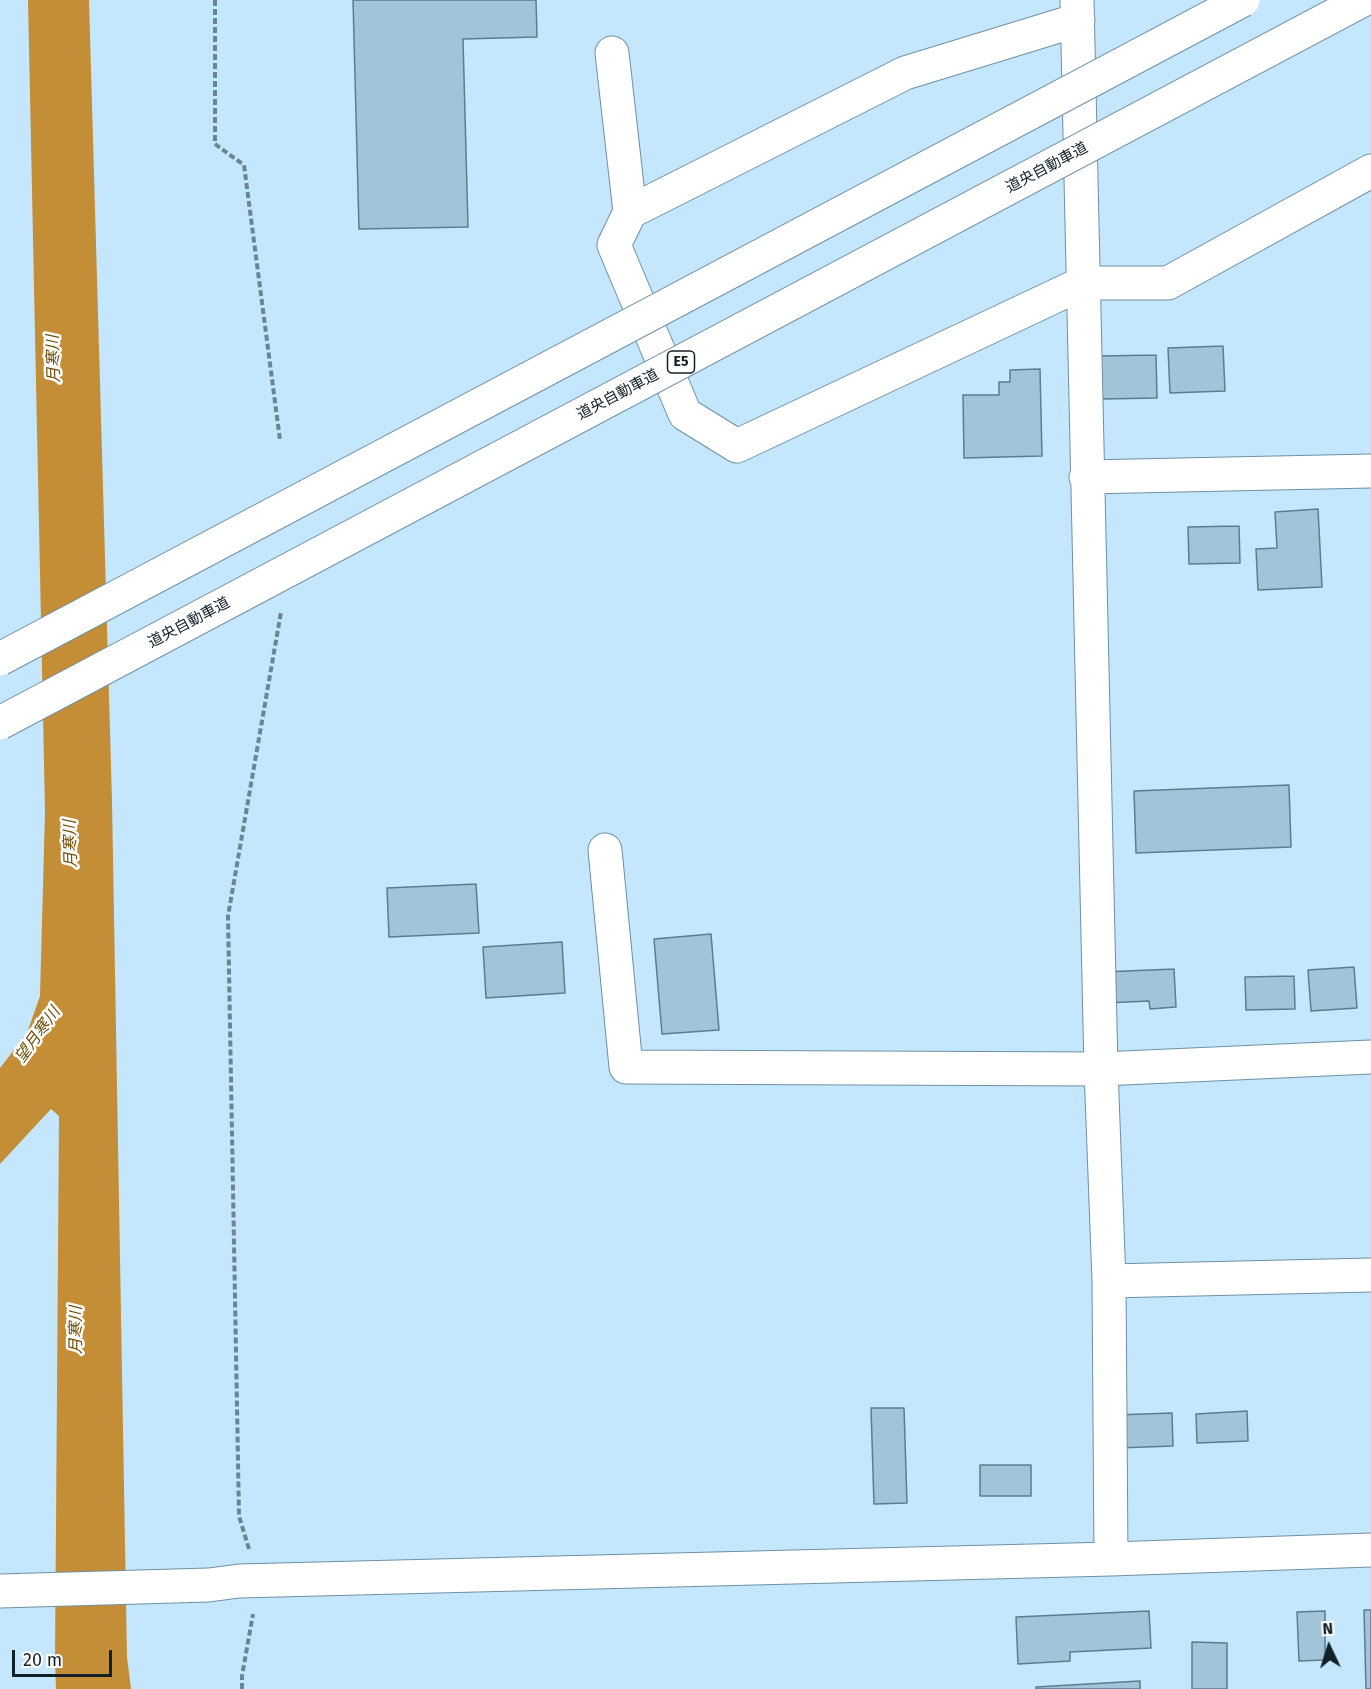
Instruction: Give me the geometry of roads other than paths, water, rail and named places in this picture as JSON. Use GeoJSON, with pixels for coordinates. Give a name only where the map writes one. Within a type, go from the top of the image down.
{"type":"FeatureCollection","features":[{"type":"Feature","properties":{"kind":"main road"},"geometry":{"type":"LineString","coordinates":[[0,659],[1243,0]]}},
{"type":"Feature","properties":{"kind":"main road","name":"道央自動車道"},"geometry":{"type":"LineString","coordinates":[[0,723],[1363,0]]}},
{"type":"Feature","properties":{"kind":"main road"},"geometry":{"type":"LineString","coordinates":[[630,212],[905,73],[1077,10],[1086,477],[1101,1069],[1109,1281],[1111,1559]]}},
{"type":"Feature","properties":{"kind":"main road"},"geometry":{"type":"LineString","coordinates":[[612,53],[630,212],[614,245],[685,414],[737,446],[1083,283],[1168,284],[1371,171]]}},
{"type":"Feature","properties":{"kind":"main road"},"geometry":{"type":"LineString","coordinates":[[1086,477],[1371,471]]}},
{"type":"Feature","properties":{"kind":"main road"},"geometry":{"type":"LineString","coordinates":[[605,850],[626,1067],[1101,1069],[1371,1057]]}},
{"type":"Feature","properties":{"kind":"main road"},"geometry":{"type":"LineString","coordinates":[[1109,1281],[1371,1275]]}},
{"type":"Feature","properties":{"kind":"main road"},"geometry":{"type":"LineString","coordinates":[[0,1591],[209,1586],[239,1581],[1111,1559],[1371,1550]]}},
{"type":"Feature","properties":{"kind":"water"},"geometry":{"type":"Polygon","coordinates":[[[28,0],[89,0],[112,801],[127,1657],[131,1689],[56,1689],[59,1116],[51,1109],[0,1164],[0,1068],[27,1033],[40,996],[45,812],[28,0]]]}},
{"type":"Feature","properties":{"kind":"water label","name":"月寒川"},"geometry":{"type":"Point","coordinates":[54,359]}},
{"type":"Feature","properties":{"kind":"water label","name":"月寒川"},"geometry":{"type":"Point","coordinates":[71,844]}},
{"type":"Feature","properties":{"kind":"water label","name":"望月寒川"},"geometry":{"type":"Point","coordinates":[38,1035]}},
{"type":"Feature","properties":{"kind":"water label","name":"月寒川"},"geometry":{"type":"Point","coordinates":[77,1330]}}]}
